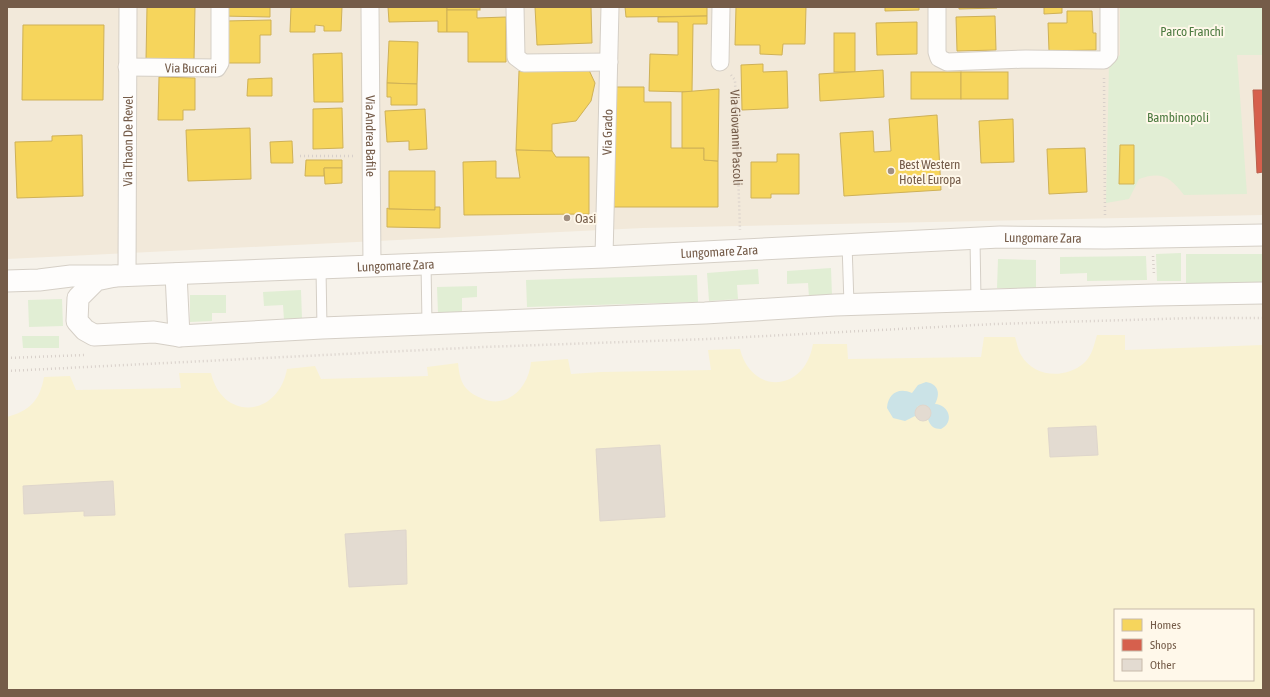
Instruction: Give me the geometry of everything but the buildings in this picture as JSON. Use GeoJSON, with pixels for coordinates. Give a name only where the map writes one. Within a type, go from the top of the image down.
{"type":"FeatureCollection","features":[{"type":"Feature","properties":{"kind":"street","name":"Via Thaon De Revel"},"geometry":{"type":"LineString","coordinates":[[121,276],[128,7]]}},
{"type":"Feature","properties":{"kind":"street","name":"Via Buccari"},"geometry":{"type":"LineString","coordinates":[[127,67],[217,68],[220,63],[220,7]]}},
{"type":"Feature","properties":{"kind":"street","name":"Via Andrea Bafile"},"geometry":{"type":"LineString","coordinates":[[370,7],[372,265]]}},
{"type":"Feature","properties":{"kind":"street"},"geometry":{"type":"LineString","coordinates":[[515,7],[516,57],[524,63],[609,62]]}},
{"type":"Feature","properties":{"kind":"street","name":"Via Grado"},"geometry":{"type":"LineString","coordinates":[[604,257],[610,7]]}},
{"type":"Feature","properties":{"kind":"street"},"geometry":{"type":"LineString","coordinates":[[720,62],[721,7]]}},
{"type":"Feature","properties":{"kind":"street"},"geometry":{"type":"LineString","coordinates":[[937,7],[937,52],[939,58],[947,62],[1107,58],[1109,7]]}},
{"type":"Feature","properties":{"kind":"street","name":"Lungomare Zara"},"geometry":{"type":"LineString","coordinates":[[7,281],[39,280],[71,276],[121,276],[321,269],[372,265],[604,257],[1000,237],[1105,238],[1263,235]]}},
{"type":"Feature","properties":{"kind":"street"},"geometry":{"type":"LineString","coordinates":[[176,274],[179,336]]}},
{"type":"Feature","properties":{"kind":"street","name":"Lungomare Zara"},"geometry":{"type":"LineString","coordinates":[[39,280],[63,286],[78,298],[96,280],[121,276]]}},
{"type":"Feature","properties":{"kind":"street"},"geometry":{"type":"LineString","coordinates":[[78,298],[77,321],[85,330],[94,335],[154,332],[179,336],[322,328],[705,313],[849,304],[1263,293]]}},
{"type":"Feature","properties":{"kind":"lane"},"geometry":{"type":"LineString","coordinates":[[975,239],[976,300]]}},
{"type":"Feature","properties":{"kind":"lane"},"geometry":{"type":"LineString","coordinates":[[847,244],[849,304]]}},
{"type":"Feature","properties":{"kind":"lane"},"geometry":{"type":"LineString","coordinates":[[426,264],[427,324]]}},
{"type":"Feature","properties":{"kind":"lane"},"geometry":{"type":"LineString","coordinates":[[321,269],[322,328]]}},
{"type":"Feature","properties":{"kind":"path"},"geometry":{"type":"LineString","coordinates":[[1105,238],[1107,58]]}},
{"type":"Feature","properties":{"kind":"path","name":"Via Giovanni Pascoli"},"geometry":{"type":"LineString","coordinates":[[720,62],[736,80],[741,250]]}},
{"type":"Feature","properties":{"kind":"path"},"geometry":{"type":"LineString","coordinates":[[300,156],[370,156]]}},
{"type":"Feature","properties":{"kind":"path"},"geometry":{"type":"LineString","coordinates":[[7,371],[483,347],[708,339],[987,324],[1193,318],[1263,318]]}},
{"type":"Feature","properties":{"kind":"shaded area"},"geometry":{"type":"Polygon","coordinates":[[[7,7],[1263,7],[1263,215],[643,228],[7,259],[7,7]]]}},
{"type":"Feature","properties":{"kind":"green space","name":"Bambinopoli"},"geometry":{"type":"Polygon","coordinates":[[[1120,7],[1263,7],[1263,55],[1237,55],[1247,194],[1184,195],[1170,180],[1165,177],[1154,176],[1139,179],[1129,199],[1106,203],[1109,63],[1120,55],[1120,7]]]}},
{"type":"Feature","properties":{"kind":"green space"},"geometry":{"type":"Polygon","coordinates":[[[1181,253],[1181,281],[1157,281],[1156,254],[1181,253]]]}},
{"type":"Feature","properties":{"kind":"green space"},"geometry":{"type":"Polygon","coordinates":[[[1186,254],[1263,254],[1263,284],[1186,284],[1186,254]]]}},
{"type":"Feature","properties":{"kind":"green space"},"geometry":{"type":"Polygon","coordinates":[[[1146,256],[1147,280],[1087,281],[1087,273],[1060,274],[1060,257],[1146,256]]]}},
{"type":"Feature","properties":{"kind":"green space"},"geometry":{"type":"Polygon","coordinates":[[[998,259],[1036,260],[1036,289],[997,288],[998,259]]]}},
{"type":"Feature","properties":{"kind":"green space"},"geometry":{"type":"Polygon","coordinates":[[[831,268],[832,296],[809,297],[808,283],[787,284],[787,271],[831,268]]]}},
{"type":"Feature","properties":{"kind":"green space"},"geometry":{"type":"Polygon","coordinates":[[[758,269],[759,284],[737,285],[738,299],[709,301],[707,273],[758,269]]]}},
{"type":"Feature","properties":{"kind":"green space"},"geometry":{"type":"Polygon","coordinates":[[[697,275],[698,302],[527,307],[526,280],[697,275]]]}},
{"type":"Feature","properties":{"kind":"green space"},"geometry":{"type":"Polygon","coordinates":[[[477,286],[477,297],[462,298],[462,312],[438,313],[437,287],[477,286]]]}},
{"type":"Feature","properties":{"kind":"green space"},"geometry":{"type":"Polygon","coordinates":[[[301,290],[302,319],[284,320],[283,305],[264,306],[263,292],[301,290]]]}},
{"type":"Feature","properties":{"kind":"green space"},"geometry":{"type":"Polygon","coordinates":[[[190,295],[226,295],[226,313],[212,313],[212,321],[190,322],[190,295]]]}},
{"type":"Feature","properties":{"kind":"green space"},"geometry":{"type":"Polygon","coordinates":[[[62,299],[63,326],[29,327],[28,300],[62,299]]]}},
{"type":"Feature","properties":{"kind":"green space"},"geometry":{"type":"Polygon","coordinates":[[[22,336],[59,336],[59,348],[23,348],[22,336]]]}},
{"type":"Feature","properties":{"kind":"sand"},"geometry":{"type":"Polygon","coordinates":[[[1097,335],[1125,335],[1125,350],[1263,345],[1263,690],[7,690],[7,417],[22,412],[32,404],[40,393],[44,377],[70,376],[76,390],[181,388],[179,373],[211,373],[217,389],[226,400],[238,406],[250,407],[262,404],[273,397],[282,385],[287,369],[315,366],[321,379],[428,376],[427,367],[458,363],[461,379],[469,391],[483,399],[501,401],[509,398],[522,387],[531,362],[568,359],[571,374],[711,370],[708,350],[740,349],[746,364],[755,375],[766,381],[778,382],[790,379],[800,372],[808,360],[813,344],[847,344],[848,359],[981,357],[984,337],[1015,337],[1020,353],[1027,363],[1042,372],[1060,374],[1077,368],[1084,363],[1091,354],[1097,335]]]}},
{"type":"Feature","properties":{"kind":"water"},"geometry":{"type":"Polygon","coordinates":[[[926,382],[936,387],[938,396],[935,404],[944,407],[948,414],[948,422],[941,429],[934,428],[930,424],[928,419],[930,417],[930,410],[925,405],[918,406],[915,416],[905,421],[893,418],[887,408],[890,398],[895,393],[899,391],[907,391],[912,393],[918,385],[926,382]]]}},
{"type":"Feature","properties":{"kind":"place","name":"Best Western Hotel Europa"},"geometry":{"type":"Point","coordinates":[891,171]}},
{"type":"Feature","properties":{"kind":"place","name":"Oasi"},"geometry":{"type":"Point","coordinates":[567,218]}},
{"type":"Feature","properties":{"kind":"park label","name":"Parco Franchi"},"geometry":{"type":"Point","coordinates":[1192,31]}}]}
